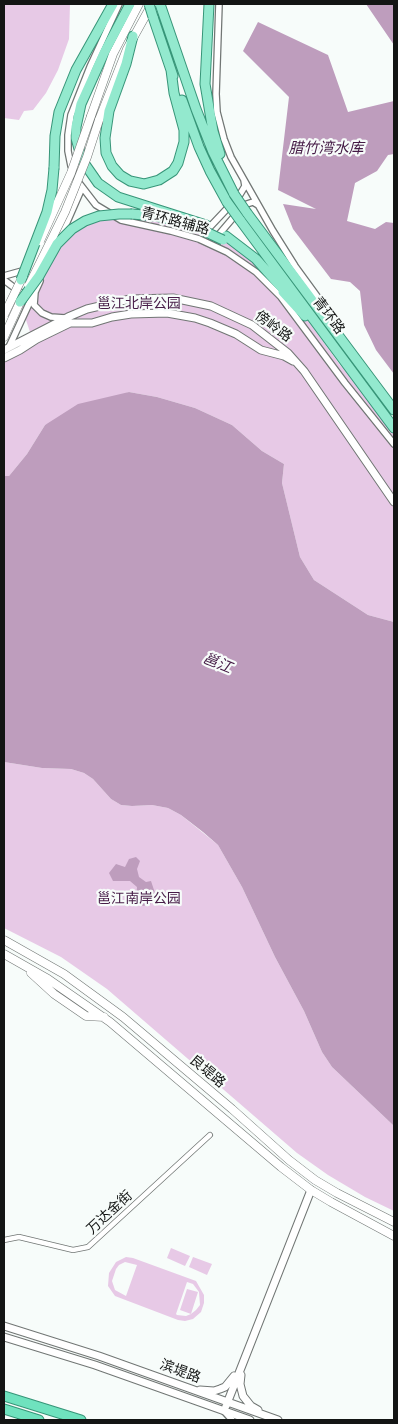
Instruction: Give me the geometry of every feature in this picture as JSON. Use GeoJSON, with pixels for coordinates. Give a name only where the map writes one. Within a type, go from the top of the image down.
{"type":"FeatureCollection","features":[{"type":"Feature","properties":{"kind":"highway"},"geometry":{"type":"LineString","coordinates":[[4,1396],[80,1420]]}},
{"type":"Feature","properties":{"kind":"highway"},"geometry":{"type":"LineString","coordinates":[[4,1409],[39,1420]]}},
{"type":"Feature","properties":{"kind":"main road"},"geometry":{"type":"LineString","coordinates":[[22,275],[47,212],[52,190],[55,136],[59,112],[76,70],[113,4]]}},
{"type":"Feature","properties":{"kind":"main road"},"geometry":{"type":"LineString","coordinates":[[130,4],[90,84],[77,117],[76,138],[82,160],[98,183],[107,191],[118,197],[204,227],[223,241],[245,250],[264,268],[305,316],[340,365],[362,385]]}},
{"type":"Feature","properties":{"kind":"main road"},"geometry":{"type":"LineString","coordinates":[[119,24],[138,4]]}},
{"type":"Feature","properties":{"kind":"main road"},"geometry":{"type":"LineString","coordinates":[[4,315],[63,192],[113,54],[138,4]]}},
{"type":"Feature","properties":{"kind":"main road"},"geometry":{"type":"LineString","coordinates":[[158,4],[202,124],[227,180]]}},
{"type":"Feature","properties":{"kind":"main road"},"geometry":{"type":"LineString","coordinates":[[133,36],[126,64],[109,111],[105,138],[106,152],[112,166],[120,175],[130,181],[144,184],[159,180],[173,170],[178,163],[184,142],[184,130],[174,92],[171,70],[153,17],[158,4]]}},
{"type":"Feature","properties":{"kind":"main road"},"geometry":{"type":"LineString","coordinates":[[4,337],[65,212],[116,75],[133,36],[158,4]]}},
{"type":"Feature","properties":{"kind":"main road"},"geometry":{"type":"LineString","coordinates":[[208,4],[205,65],[207,101],[212,131],[227,180]]}},
{"type":"Feature","properties":{"kind":"main road","name":"青环路"},"geometry":{"type":"LineString","coordinates":[[171,70],[199,147],[228,202],[394,428]]}},
{"type":"Feature","properties":{"kind":"main road","name":"青环路"},"geometry":{"type":"LineString","coordinates":[[227,180],[247,213],[394,410]]}},
{"type":"Feature","properties":{"kind":"main road"},"geometry":{"type":"LineString","coordinates":[[20,302],[39,276],[57,244],[72,229],[85,221],[99,216],[132,214],[163,218],[204,227]]}},
{"type":"Feature","properties":{"kind":"main road","name":"良堤路"},"geometry":{"type":"LineString","coordinates":[[4,940],[64,974],[123,1016],[289,1160],[315,1180],[394,1222]]}},
{"type":"Feature","properties":{"kind":"main road","name":"良堤路"},"geometry":{"type":"LineString","coordinates":[[4,954],[48,979],[104,1017],[311,1190],[394,1236]]}},
{"type":"Feature","properties":{"kind":"street"},"geometry":{"type":"LineString","coordinates":[[4,309],[52,210],[70,165],[67,143],[68,126],[72,110],[119,4]]}},
{"type":"Feature","properties":{"kind":"street"},"geometry":{"type":"LineString","coordinates":[[219,4],[216,78],[217,112],[227,147],[258,205],[287,254],[322,303],[336,332]]}},
{"type":"Feature","properties":{"kind":"street","name":"青环路辅路"},"geometry":{"type":"LineString","coordinates":[[70,165],[82,188],[96,205],[121,220],[193,237],[223,241],[275,290],[394,444]]}},
{"type":"Feature","properties":{"kind":"street"},"geometry":{"type":"LineString","coordinates":[[193,237],[204,233],[239,196],[245,186],[244,180]]}},
{"type":"Feature","properties":{"kind":"street"},"geometry":{"type":"LineString","coordinates":[[7,349],[34,299],[38,285],[82,188]]}},
{"type":"Feature","properties":{"kind":"street"},"geometry":{"type":"LineString","coordinates":[[223,241],[215,243],[215,238],[244,205],[253,202],[258,205]]}},
{"type":"Feature","properties":{"kind":"street"},"geometry":{"type":"LineString","coordinates":[[4,276],[22,275]]}},
{"type":"Feature","properties":{"kind":"street"},"geometry":{"type":"LineString","coordinates":[[4,280],[42,313],[51,317],[68,317]]}},
{"type":"Feature","properties":{"kind":"street","name":"傍岭路"},"geometry":{"type":"LineString","coordinates":[[7,349],[87,308],[130,299],[151,297],[190,301],[211,306],[252,325],[288,353],[318,390],[394,502]]}},
{"type":"Feature","properties":{"kind":"street"},"geometry":{"type":"LineString","coordinates":[[34,341],[70,323],[92,322],[131,314],[167,313],[195,318],[224,328],[261,350],[284,356],[298,364]]}},
{"type":"Feature","properties":{"kind":"street","name":"傍岭路"},"geometry":{"type":"LineString","coordinates":[[4,358],[34,341],[68,317]]}},
{"type":"Feature","properties":{"kind":"street","name":"万达金街"},"geometry":{"type":"LineString","coordinates":[[4,1240],[19,1237],[74,1250],[88,1247],[210,1135]]}},
{"type":"Feature","properties":{"kind":"street"},"geometry":{"type":"LineString","coordinates":[[232,1420],[224,1411],[227,1402],[311,1190]]}},
{"type":"Feature","properties":{"kind":"street","name":"滨堤路"},"geometry":{"type":"LineString","coordinates":[[4,1326],[74,1348],[273,1419]]}},
{"type":"Feature","properties":{"kind":"street","name":"滨堤路"},"geometry":{"type":"LineString","coordinates":[[4,1337],[81,1361],[250,1420]]}},
{"type":"Feature","properties":{"kind":"street"},"geometry":{"type":"LineString","coordinates":[[182,1396],[185,1387],[206,1390],[220,1389],[231,1382],[242,1365]]}},
{"type":"Feature","properties":{"kind":"street"},"geometry":{"type":"LineString","coordinates":[[242,1365],[240,1384],[243,1396],[251,1406],[273,1419]]}},
{"type":"Feature","properties":{"kind":"green space"},"geometry":{"type":"Polygon","coordinates":[[[4,4],[70,4],[69,39],[58,70],[46,93],[33,110],[24,111],[19,120],[4,118],[4,4]]]}},
{"type":"Feature","properties":{"kind":"green space","name":"邕江北岸公园"},"geometry":{"type":"Polygon","coordinates":[[[105,215],[184,223],[223,240],[246,255],[305,316],[340,365],[362,385],[394,428],[394,622],[368,615],[314,580],[300,557],[282,483],[284,464],[262,451],[232,425],[195,408],[157,397],[129,392],[45,425],[27,454],[9,476],[4,476],[4,358],[33,341],[20,302],[60,239],[105,215]]]}},
{"type":"Feature","properties":{"kind":"green space","name":"邕江南岸公园"},"geometry":{"type":"Polygon","coordinates":[[[4,762],[42,768],[71,769],[84,773],[93,779],[111,799],[121,805],[152,805],[168,808],[181,815],[218,845],[242,887],[275,957],[304,1011],[322,1052],[332,1067],[394,1126],[394,1211],[365,1197],[328,1175],[297,1153],[107,989],[61,957],[4,928],[4,762]]]}},
{"type":"Feature","properties":{"kind":"green space"},"geometry":{"type":"Polygon","coordinates":[[[171,1248],[190,1256],[185,1266],[167,1258],[171,1248]]]}},
{"type":"Feature","properties":{"kind":"green space"},"geometry":{"type":"Polygon","coordinates":[[[126,1257],[133,1258],[196,1281],[204,1295],[201,1312],[193,1319],[178,1320],[115,1296],[108,1286],[109,1273],[116,1262],[126,1257]],[[125,1262],[116,1269],[112,1281],[115,1290],[126,1296],[137,1265],[125,1262]],[[187,1282],[176,1314],[186,1316],[191,1314],[200,1305],[199,1292],[193,1284],[187,1282]]]}},
{"type":"Feature","properties":{"kind":"green space"},"geometry":{"type":"Polygon","coordinates":[[[193,1257],[212,1264],[207,1275],[189,1267],[193,1257]]]}},
{"type":"Feature","properties":{"kind":"green space"},"geometry":{"type":"Polygon","coordinates":[[[187,1289],[198,1292],[191,1314],[180,1310],[187,1289]]]}},
{"type":"Feature","properties":{"kind":"water"},"geometry":{"type":"Polygon","coordinates":[[[366,4],[394,4],[394,45],[366,4]]]}},
{"type":"Feature","properties":{"kind":"water","name":"腊竹湾水库"},"geometry":{"type":"Polygon","coordinates":[[[258,22],[328,55],[348,112],[394,101],[394,154],[388,155],[377,171],[355,183],[347,221],[375,229],[386,222],[394,223],[394,374],[376,350],[364,325],[360,291],[350,282],[331,279],[293,229],[283,204],[316,209],[278,190],[289,97],[243,51],[258,22]]]}},
{"type":"Feature","properties":{"kind":"water","name":"邕江"},"geometry":{"type":"Polygon","coordinates":[[[129,392],[157,397],[195,408],[232,425],[262,451],[284,464],[282,483],[300,557],[314,580],[368,615],[394,622],[394,1126],[332,1067],[322,1052],[304,1011],[275,957],[242,887],[218,845],[181,815],[168,808],[152,805],[121,805],[111,799],[93,779],[84,773],[71,769],[42,768],[4,762],[4,476],[9,476],[27,454],[45,425],[78,404],[129,392]]]}},
{"type":"Feature","properties":{"kind":"water"},"geometry":{"type":"Polygon","coordinates":[[[136,857],[140,861],[137,869],[139,877],[146,882],[151,881],[155,893],[151,904],[143,906],[136,900],[137,887],[130,881],[113,881],[109,873],[116,864],[125,867],[129,859],[136,857]]]}}]}
